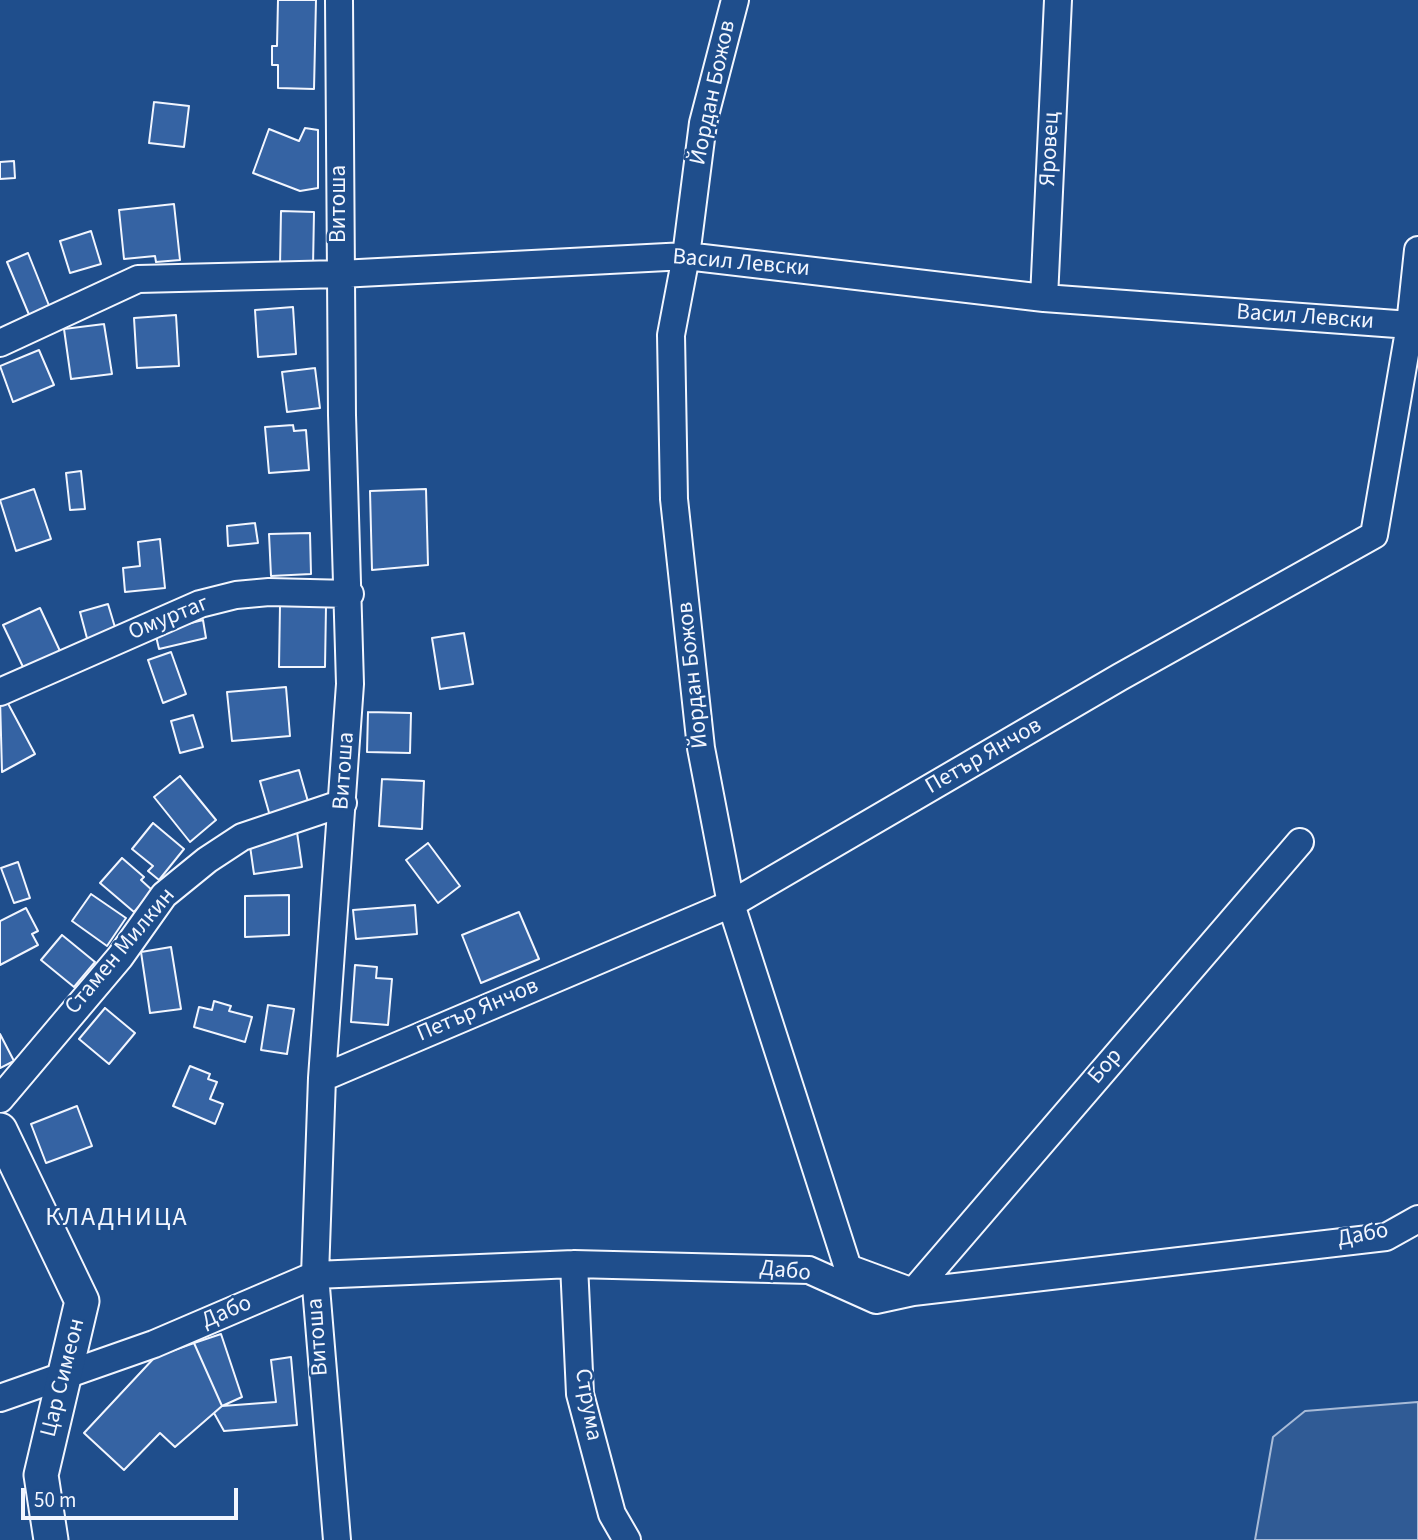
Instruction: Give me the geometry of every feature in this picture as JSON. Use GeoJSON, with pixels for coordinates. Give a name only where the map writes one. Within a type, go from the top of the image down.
{"type":"FeatureCollection","features":[{"type":"Feature","properties":{"kind":"street","name":"Витоша"},"geometry":{"type":"LineString","coordinates":[[337,1540],[315,1275],[321,1078],[350,684],[350,594],[340,274],[338,0]]}},
{"type":"Feature","properties":{"kind":"street","name":"Йордан Божов"},"geometry":{"type":"LineString","coordinates":[[735,0],[703,123],[686,256],[671,335],[674,499],[701,748],[731,904],[848,1268],[913,1292]]}},
{"type":"Feature","properties":{"kind":"street","name":"Яровец"},"geometry":{"type":"LineString","coordinates":[[1044,298],[1058,0]]}},
{"type":"Feature","properties":{"kind":"street","name":"Петър Янчов"},"geometry":{"type":"LineString","coordinates":[[321,1078],[731,904],[1120,677],[1374,536],[1410,325],[1418,250]]}},
{"type":"Feature","properties":{"kind":"street","name":"Васил Левски"},"geometry":{"type":"LineString","coordinates":[[0,343],[138,279],[340,274],[686,256],[1044,298],[1410,325]]}},
{"type":"Feature","properties":{"kind":"street","name":"Омуртаг"},"geometry":{"type":"LineString","coordinates":[[0,692],[200,604],[236,595],[269,592],[350,594]]}},
{"type":"Feature","properties":{"kind":"street","name":"Стамен Милкин"},"geometry":{"type":"LineString","coordinates":[[0,1099],[120,957],[164,895],[242,836],[343,803]]}},
{"type":"Feature","properties":{"kind":"street","name":"Бор"},"geometry":{"type":"LineString","coordinates":[[913,1292],[1300,842]]}},
{"type":"Feature","properties":{"kind":"street","name":"Цар Симеон"},"geometry":{"type":"LineString","coordinates":[[0,1130],[82,1301],[41,1475],[51,1540]]}},
{"type":"Feature","properties":{"kind":"street","name":"Дабо"},"geometry":{"type":"LineString","coordinates":[[0,1398],[154,1344],[315,1275],[574,1264],[809,1270],[876,1300],[913,1292],[1386,1237],[1418,1219]]}},
{"type":"Feature","properties":{"kind":"street","name":"Струма"},"geometry":{"type":"LineString","coordinates":[[574,1264],[580,1394],[611,1514],[626,1540]]}},
{"type":"Feature","properties":{"kind":"shaded area"},"geometry":{"type":"Polygon","coordinates":[[[1418,1402],[1418,1540],[1255,1540],[1273,1437],[1305,1411],[1418,1402]]]}},
{"type":"Feature","properties":{"kind":"building"},"geometry":{"type":"Polygon","coordinates":[[[278,0],[316,0],[314,89],[278,88],[278,65],[272,65],[272,46],[277,46],[278,0]]]}},
{"type":"Feature","properties":{"kind":"building"},"geometry":{"type":"Polygon","coordinates":[[[154,102],[189,106],[184,147],[149,143],[154,102]]]}},
{"type":"Feature","properties":{"kind":"building"},"geometry":{"type":"Polygon","coordinates":[[[305,128],[318,130],[318,188],[300,191],[253,173],[269,129],[299,141],[305,128]]]}},
{"type":"Feature","properties":{"kind":"building"},"geometry":{"type":"Polygon","coordinates":[[[14,161],[15,178],[0,179],[0,162],[14,161]]]}},
{"type":"Feature","properties":{"kind":"building"},"geometry":{"type":"Polygon","coordinates":[[[174,204],[180,260],[156,262],[155,256],[124,259],[119,210],[174,204]]]}},
{"type":"Feature","properties":{"kind":"building"},"geometry":{"type":"Polygon","coordinates":[[[281,211],[314,212],[313,267],[280,266],[281,211]]]}},
{"type":"Feature","properties":{"kind":"building"},"geometry":{"type":"Polygon","coordinates":[[[91,231],[101,264],[70,273],[60,241],[91,231]]]}},
{"type":"Feature","properties":{"kind":"building"},"geometry":{"type":"Polygon","coordinates":[[[28,253],[50,308],[30,317],[7,262],[28,253]]]}},
{"type":"Feature","properties":{"kind":"building"},"geometry":{"type":"Polygon","coordinates":[[[293,307],[296,354],[258,357],[255,310],[293,307]]]}},
{"type":"Feature","properties":{"kind":"building"},"geometry":{"type":"Polygon","coordinates":[[[176,315],[179,366],[137,368],[134,318],[176,315]]]}},
{"type":"Feature","properties":{"kind":"building"},"geometry":{"type":"Polygon","coordinates":[[[104,324],[112,374],[71,379],[64,329],[104,324]]]}},
{"type":"Feature","properties":{"kind":"building"},"geometry":{"type":"Polygon","coordinates":[[[39,350],[54,385],[13,402],[0,366],[39,350]]]}},
{"type":"Feature","properties":{"kind":"building"},"geometry":{"type":"Polygon","coordinates":[[[315,368],[320,408],[287,412],[282,372],[315,368]]]}},
{"type":"Feature","properties":{"kind":"building"},"geometry":{"type":"Polygon","coordinates":[[[293,425],[294,431],[306,430],[309,470],[269,473],[265,427],[293,425]]]}},
{"type":"Feature","properties":{"kind":"building"},"geometry":{"type":"Polygon","coordinates":[[[81,471],[85,509],[70,510],[66,473],[81,471]]]}},
{"type":"Feature","properties":{"kind":"building"},"geometry":{"type":"Polygon","coordinates":[[[34,489],[51,539],[16,551],[0,500],[34,489]]]}},
{"type":"Feature","properties":{"kind":"building"},"geometry":{"type":"Polygon","coordinates":[[[426,489],[428,565],[372,570],[370,491],[426,489]]]}},
{"type":"Feature","properties":{"kind":"building"},"geometry":{"type":"Polygon","coordinates":[[[255,523],[258,543],[228,546],[227,526],[255,523]]]}},
{"type":"Feature","properties":{"kind":"building"},"geometry":{"type":"Polygon","coordinates":[[[310,533],[311,574],[271,576],[269,534],[310,533]]]}},
{"type":"Feature","properties":{"kind":"building"},"geometry":{"type":"Polygon","coordinates":[[[160,539],[165,588],[125,592],[123,568],[140,566],[138,542],[160,539]]]}},
{"type":"Feature","properties":{"kind":"building"},"geometry":{"type":"Polygon","coordinates":[[[108,604],[117,634],[88,642],[80,612],[108,604]]]}},
{"type":"Feature","properties":{"kind":"building"},"geometry":{"type":"Polygon","coordinates":[[[280,605],[326,606],[325,667],[279,667],[280,605]]]}},
{"type":"Feature","properties":{"kind":"building"},"geometry":{"type":"Polygon","coordinates":[[[40,608],[60,651],[24,669],[3,625],[40,608]]]}},
{"type":"Feature","properties":{"kind":"building"},"geometry":{"type":"Polygon","coordinates":[[[203,620],[206,638],[159,649],[155,632],[203,620]]]}},
{"type":"Feature","properties":{"kind":"building"},"geometry":{"type":"Polygon","coordinates":[[[464,633],[473,684],[440,689],[432,638],[464,633]]]}},
{"type":"Feature","properties":{"kind":"building"},"geometry":{"type":"Polygon","coordinates":[[[171,652],[186,694],[163,703],[148,660],[171,652]]]}},
{"type":"Feature","properties":{"kind":"building"},"geometry":{"type":"Polygon","coordinates":[[[286,687],[290,736],[232,741],[227,692],[286,687]]]}},
{"type":"Feature","properties":{"kind":"building"},"geometry":{"type":"Polygon","coordinates":[[[4,696],[35,754],[2,772],[0,698],[4,696]]]}},
{"type":"Feature","properties":{"kind":"building"},"geometry":{"type":"Polygon","coordinates":[[[368,712],[411,713],[410,753],[367,752],[368,712]]]}},
{"type":"Feature","properties":{"kind":"building"},"geometry":{"type":"Polygon","coordinates":[[[193,715],[203,747],[180,753],[171,721],[193,715]]]}},
{"type":"Feature","properties":{"kind":"building"},"geometry":{"type":"Polygon","coordinates":[[[299,770],[309,805],[270,816],[260,781],[299,770]]]}},
{"type":"Feature","properties":{"kind":"building"},"geometry":{"type":"Polygon","coordinates":[[[180,776],[216,820],[190,842],[154,797],[180,776]]]}},
{"type":"Feature","properties":{"kind":"building"},"geometry":{"type":"Polygon","coordinates":[[[382,779],[424,781],[422,829],[379,826],[382,779]]]}},
{"type":"Feature","properties":{"kind":"building"},"geometry":{"type":"Polygon","coordinates":[[[153,823],[184,849],[159,880],[148,871],[153,866],[132,849],[153,823]]]}},
{"type":"Feature","properties":{"kind":"building"},"geometry":{"type":"Polygon","coordinates":[[[297,832],[302,867],[254,874],[249,839],[297,832]]]}},
{"type":"Feature","properties":{"kind":"building"},"geometry":{"type":"Polygon","coordinates":[[[428,843],[460,886],[438,903],[406,860],[428,843]]]}},
{"type":"Feature","properties":{"kind":"building"},"geometry":{"type":"Polygon","coordinates":[[[122,858],[144,877],[141,880],[153,891],[134,912],[100,883],[122,858]]]}},
{"type":"Feature","properties":{"kind":"building"},"geometry":{"type":"Polygon","coordinates":[[[18,862],[30,898],[14,903],[1,868],[18,862]]]}},
{"type":"Feature","properties":{"kind":"building"},"geometry":{"type":"Polygon","coordinates":[[[91,894],[126,918],[107,946],[72,921],[91,894]]]}},
{"type":"Feature","properties":{"kind":"building"},"geometry":{"type":"Polygon","coordinates":[[[289,895],[289,935],[245,937],[245,896],[289,895]]]}},
{"type":"Feature","properties":{"kind":"building"},"geometry":{"type":"Polygon","coordinates":[[[415,905],[417,934],[356,939],[353,910],[415,905]]]}},
{"type":"Feature","properties":{"kind":"building"},"geometry":{"type":"Polygon","coordinates":[[[26,908],[38,931],[32,934],[38,945],[0,965],[0,921],[26,908]]]}},
{"type":"Feature","properties":{"kind":"building"},"geometry":{"type":"Polygon","coordinates":[[[519,912],[539,959],[481,983],[462,935],[519,912]]]}},
{"type":"Feature","properties":{"kind":"building"},"geometry":{"type":"Polygon","coordinates":[[[62,935],[95,962],[74,987],[41,960],[62,935]]]}},
{"type":"Feature","properties":{"kind":"building"},"geometry":{"type":"Polygon","coordinates":[[[171,947],[181,1009],[150,1013],[141,952],[171,947]]]}},
{"type":"Feature","properties":{"kind":"building"},"geometry":{"type":"Polygon","coordinates":[[[355,965],[377,967],[376,978],[392,979],[388,1025],[351,1022],[355,965]]]}},
{"type":"Feature","properties":{"kind":"building"},"geometry":{"type":"Polygon","coordinates":[[[214,1001],[231,1006],[229,1011],[252,1017],[245,1042],[194,1027],[199,1007],[212,1010],[214,1001]]]}},
{"type":"Feature","properties":{"kind":"building"},"geometry":{"type":"Polygon","coordinates":[[[268,1005],[294,1009],[287,1054],[261,1050],[268,1005]]]}},
{"type":"Feature","properties":{"kind":"building"},"geometry":{"type":"Polygon","coordinates":[[[105,1008],[135,1033],[109,1064],[79,1039],[105,1008]]]}},
{"type":"Feature","properties":{"kind":"building"},"geometry":{"type":"Polygon","coordinates":[[[0,1034],[14,1061],[0,1068],[0,1034]]]}},
{"type":"Feature","properties":{"kind":"building"},"geometry":{"type":"Polygon","coordinates":[[[190,1066],[210,1074],[208,1079],[217,1082],[210,1099],[223,1104],[215,1124],[173,1106],[190,1066]]]}},
{"type":"Feature","properties":{"kind":"building"},"geometry":{"type":"Polygon","coordinates":[[[77,1106],[92,1146],[46,1163],[31,1124],[77,1106]]]}},
{"type":"Feature","properties":{"kind":"building"},"geometry":{"type":"Polygon","coordinates":[[[221,1334],[242,1397],[222,1406],[194,1343],[221,1334]]]}},
{"type":"Feature","properties":{"kind":"building"},"geometry":{"type":"Polygon","coordinates":[[[194,1343],[222,1406],[175,1447],[160,1433],[124,1470],[84,1433],[155,1357],[194,1343]]]}},
{"type":"Feature","properties":{"kind":"building"},"geometry":{"type":"Polygon","coordinates":[[[291,1357],[297,1425],[224,1431],[214,1413],[222,1406],[276,1402],[271,1360],[291,1357]]]}},
{"type":"Feature","properties":{"kind":"district","name":"КЛАДНИЦА"},"geometry":{"type":"Point","coordinates":[117,1219]}}]}
